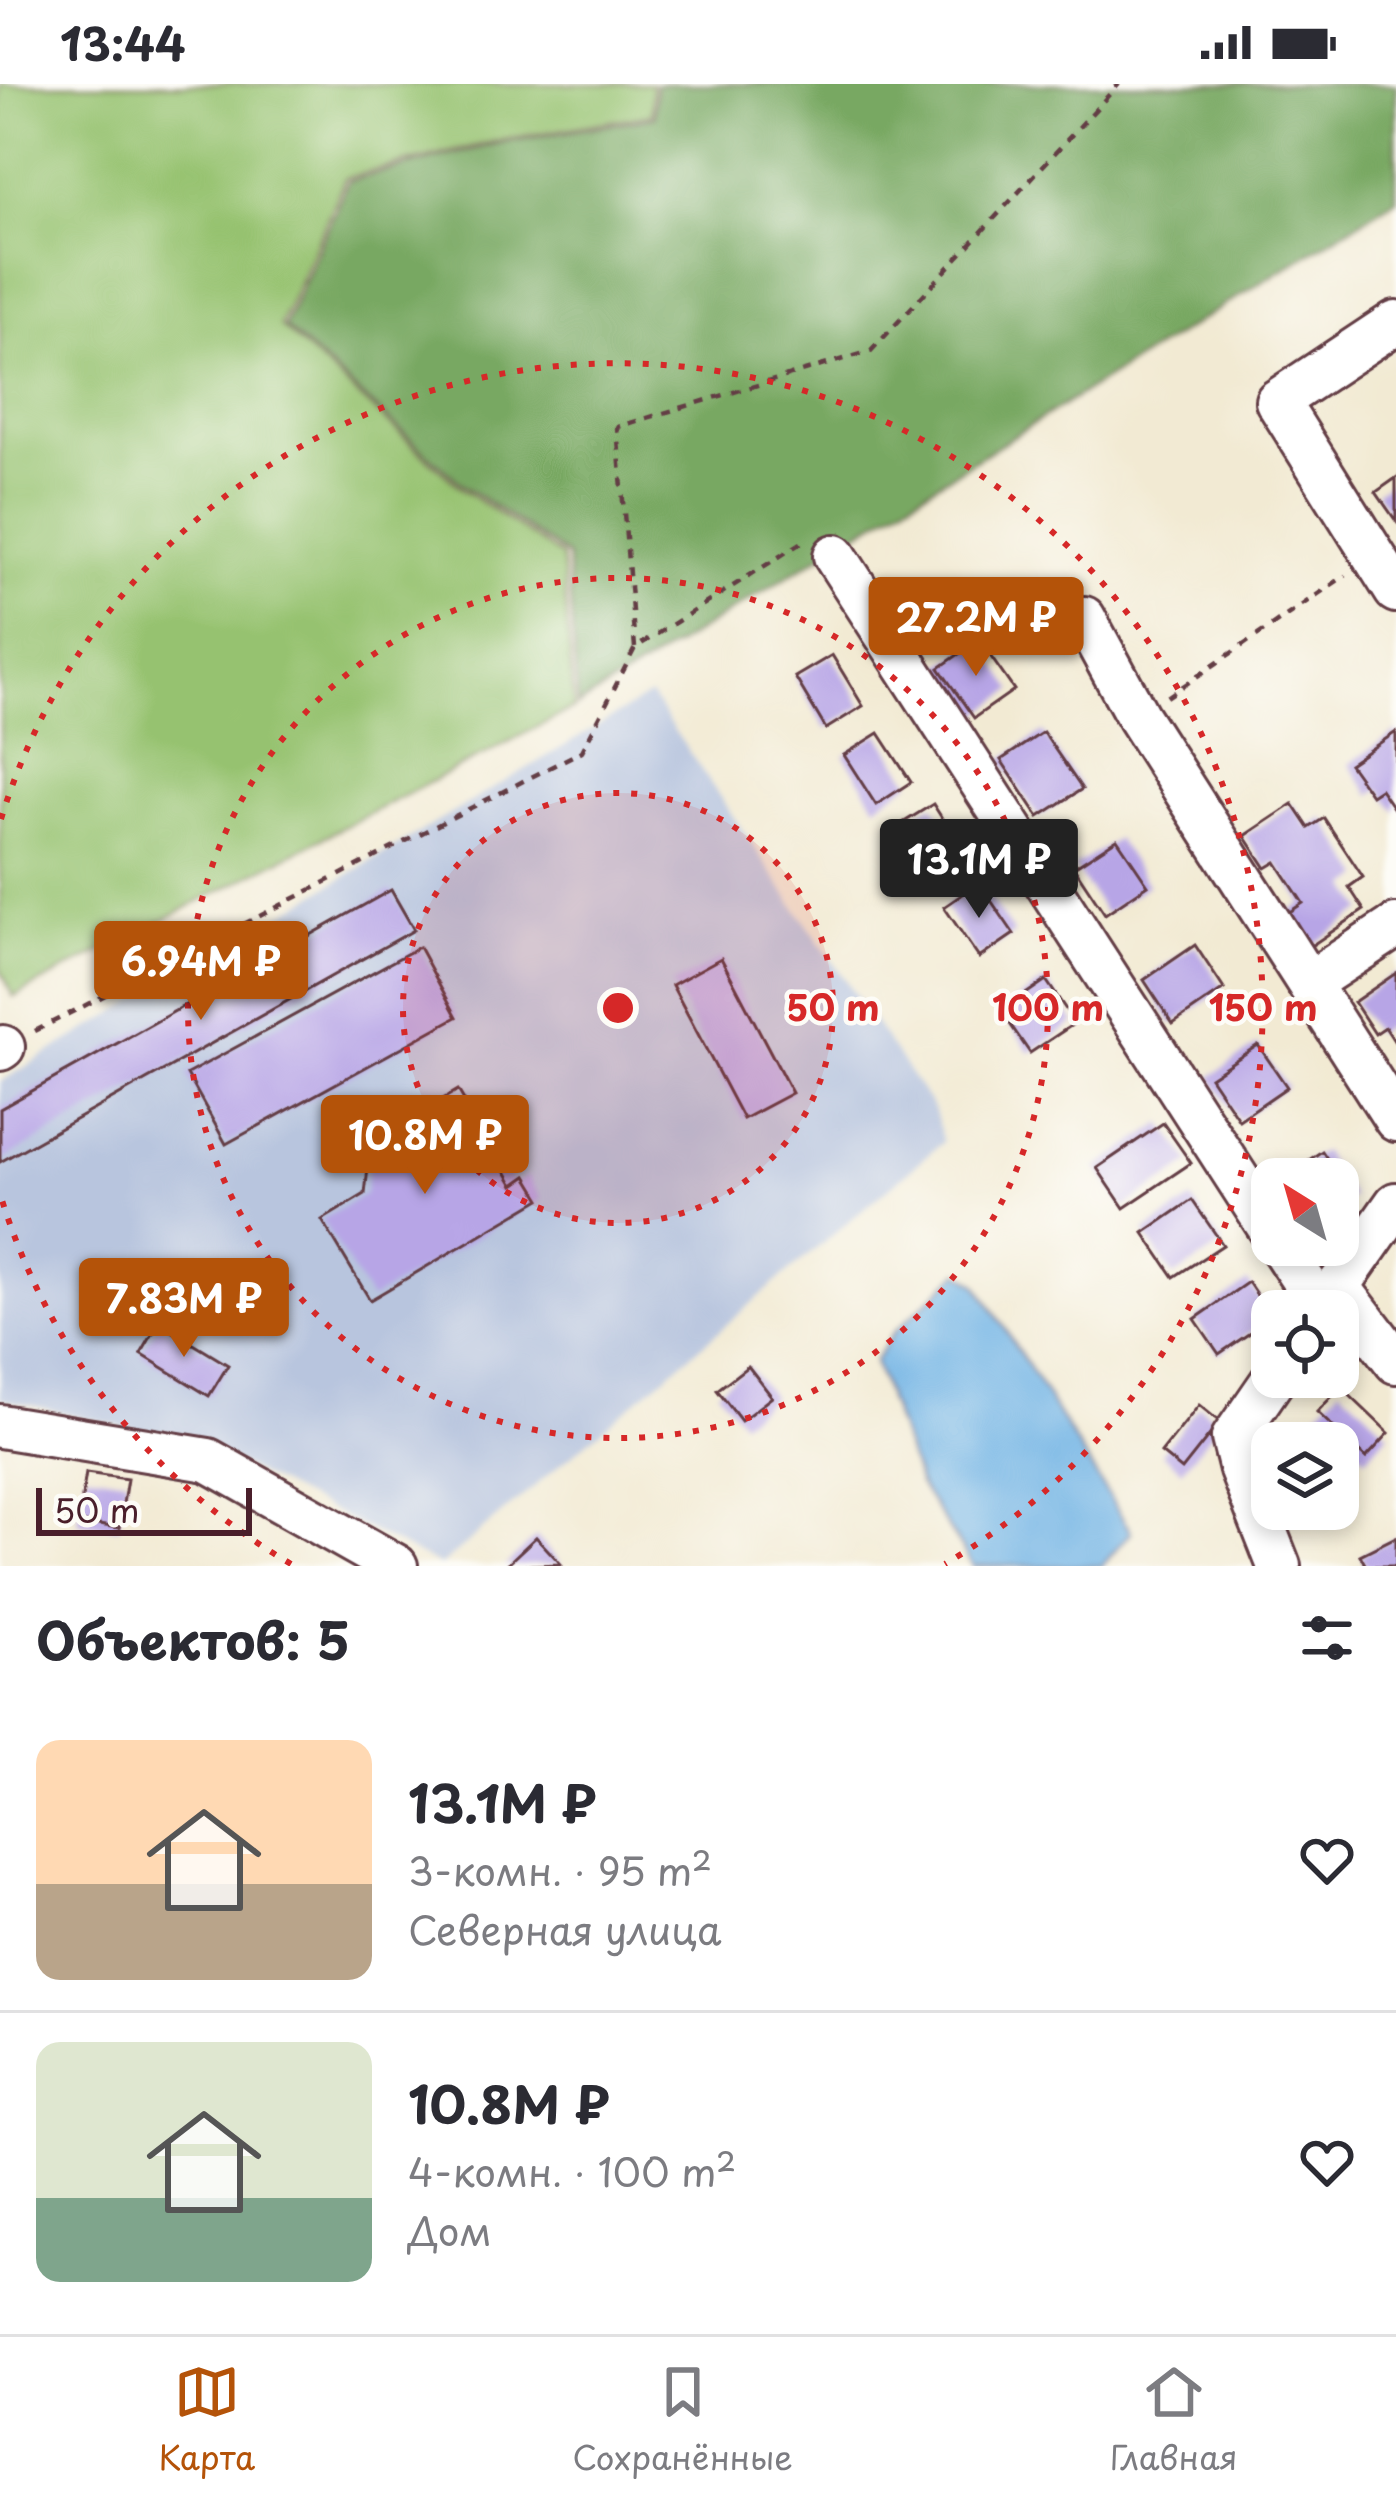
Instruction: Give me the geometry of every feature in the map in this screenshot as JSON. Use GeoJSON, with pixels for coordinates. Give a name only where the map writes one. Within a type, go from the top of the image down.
{"type":"FeatureCollection","features":[{"type":"Feature","properties":{"kind":"street"},"geometry":{"type":"LineString","coordinates":[[1384,574],[1277,400],[1396,322]]}},
{"type":"Feature","properties":{"kind":"street"},"geometry":{"type":"LineString","coordinates":[[824,546],[1251,1200]]}},
{"type":"Feature","properties":{"kind":"street"},"geometry":{"type":"LineString","coordinates":[[1084,618],[1138,717],[1396,1120]]}},
{"type":"Feature","properties":{"kind":"street"},"geometry":{"type":"LineString","coordinates":[[1309,983],[1396,926]]}},
{"type":"Feature","properties":{"kind":"street"},"geometry":{"type":"LineString","coordinates":[[1335,1290],[1396,1204]]}},
{"type":"Feature","properties":{"kind":"street"},"geometry":{"type":"LineString","coordinates":[[1297,1266],[1317,1290]]}},
{"type":"Feature","properties":{"kind":"street"},"geometry":{"type":"LineString","coordinates":[[1359,1330],[1396,1362]]}},
{"type":"Feature","properties":{"kind":"street"},"geometry":{"type":"LineString","coordinates":[[1261,1398],[1233,1438],[1280,1566]]}},
{"type":"Feature","properties":{"kind":"street"},"geometry":{"type":"LineString","coordinates":[[0,1426],[208,1460],[396,1566]]}},
{"type":"Feature","properties":{"kind":"path"},"geometry":{"type":"LineString","coordinates":[[2,1048],[583,751],[635,648],[617,427],[871,351],[1119,84]]}},
{"type":"Feature","properties":{"kind":"path"},"geometry":{"type":"LineString","coordinates":[[635,648],[824,546]]}},
{"type":"Feature","properties":{"kind":"path"},"geometry":{"type":"LineString","coordinates":[[1138,717],[1384,574]]}},
{"type":"Feature","properties":{"kind":"shaded area"},"geometry":{"type":"Polygon","coordinates":[[[650,695],[933,1108],[943,1142],[440,1566],[198,1444],[0,1398],[0,1082],[650,695]]]}},
{"type":"Feature","properties":{"kind":"green space"},"geometry":{"type":"Polygon","coordinates":[[[0,84],[652,84],[652,114],[500,140],[345,178],[280,326],[462,489],[562,557],[574,708],[14,997],[0,969],[0,84]]]}},
{"type":"Feature","properties":{"kind":"green space"},"geometry":{"type":"Polygon","coordinates":[[[656,84],[1396,84],[1396,199],[578,706],[567,556],[464,486],[284,327],[348,181],[501,143],[655,117],[656,84]]]}},
{"type":"Feature","properties":{"kind":"water"},"geometry":{"type":"Polygon","coordinates":[[[960,1272],[977,1284],[1131,1532],[1102,1566],[973,1566],[919,1484],[874,1362],[893,1333],[960,1272]]]}},
{"type":"Feature","properties":{"kind":"building"},"geometry":{"type":"Polygon","coordinates":[[[1396,478],[1396,521],[1376,492],[1396,478]]]}},
{"type":"Feature","properties":{"kind":"building"},"geometry":{"type":"Polygon","coordinates":[[[979,640],[1014,690],[974,718],[939,668],[979,640]]]}},
{"type":"Feature","properties":{"kind":"building"},"geometry":{"type":"Polygon","coordinates":[[[832,655],[863,706],[826,729],[795,677],[832,655]]]}},
{"type":"Feature","properties":{"kind":"building"},"geometry":{"type":"Polygon","coordinates":[[[1043,732],[1082,789],[1039,817],[1001,760],[1043,732]]]}},
{"type":"Feature","properties":{"kind":"building"},"geometry":{"type":"Polygon","coordinates":[[[1396,732],[1396,812],[1380,789],[1371,795],[1349,764],[1396,732]]]}},
{"type":"Feature","properties":{"kind":"building"},"geometry":{"type":"Polygon","coordinates":[[[879,733],[911,782],[876,805],[844,755],[879,733]]]}},
{"type":"Feature","properties":{"kind":"building"},"geometry":{"type":"Polygon","coordinates":[[[933,804],[966,856],[927,881],[893,829],[933,804]]]}},
{"type":"Feature","properties":{"kind":"building"},"geometry":{"type":"Polygon","coordinates":[[[1293,804],[1309,828],[1324,818],[1363,877],[1349,887],[1364,910],[1305,950],[1282,917],[1303,903],[1276,862],[1266,868],[1245,836],[1293,804]]]}},
{"type":"Feature","properties":{"kind":"building"},"geometry":{"type":"Polygon","coordinates":[[[1117,839],[1148,885],[1105,914],[1074,867],[1117,839]]]}},
{"type":"Feature","properties":{"kind":"building"},"geometry":{"type":"Polygon","coordinates":[[[979,883],[1014,934],[979,958],[944,907],[979,883]]]}},
{"type":"Feature","properties":{"kind":"building"},"geometry":{"type":"Polygon","coordinates":[[[391,890],[414,930],[0,1162],[0,1109],[391,890]]]}},
{"type":"Feature","properties":{"kind":"building"},"geometry":{"type":"Polygon","coordinates":[[[1195,945],[1224,989],[1173,1024],[1144,980],[1195,945]]]}},
{"type":"Feature","properties":{"kind":"building"},"geometry":{"type":"Polygon","coordinates":[[[419,947],[457,1017],[226,1144],[187,1074],[419,947]]]}},
{"type":"Feature","properties":{"kind":"building"},"geometry":{"type":"Polygon","coordinates":[[[721,958],[792,1093],[743,1119],[672,985],[721,958]]]}},
{"type":"Feature","properties":{"kind":"building"},"geometry":{"type":"Polygon","coordinates":[[[1396,973],[1396,1044],[1385,1027],[1375,1034],[1354,1002],[1396,973]]]}},
{"type":"Feature","properties":{"kind":"building"},"geometry":{"type":"Polygon","coordinates":[[[1046,980],[1075,1023],[1030,1053],[1001,1011],[1046,980]]]}},
{"type":"Feature","properties":{"kind":"building"},"geometry":{"type":"Polygon","coordinates":[[[1258,1045],[1287,1087],[1239,1120],[1210,1077],[1258,1045]]]}},
{"type":"Feature","properties":{"kind":"building"},"geometry":{"type":"Polygon","coordinates":[[[458,1090],[514,1185],[527,1176],[541,1199],[370,1300],[322,1220],[365,1194],[371,1142],[458,1090]]]}},
{"type":"Feature","properties":{"kind":"building"},"geometry":{"type":"Polygon","coordinates":[[[1163,1123],[1191,1163],[1124,1208],[1097,1168],[1163,1123]]]}},
{"type":"Feature","properties":{"kind":"building"},"geometry":{"type":"Polygon","coordinates":[[[1192,1200],[1223,1245],[1174,1277],[1144,1233],[1192,1200]]]}},
{"type":"Feature","properties":{"kind":"building"},"geometry":{"type":"Polygon","coordinates":[[[1248,1282],[1253,1290],[1251,1332],[1219,1354],[1195,1319],[1248,1282]]]}},
{"type":"Feature","properties":{"kind":"building"},"geometry":{"type":"Polygon","coordinates":[[[159,1323],[228,1365],[209,1396],[141,1354],[159,1323]]]}},
{"type":"Feature","properties":{"kind":"building"},"geometry":{"type":"Polygon","coordinates":[[[748,1366],[772,1397],[741,1421],[717,1390],[748,1366]]]}},
{"type":"Feature","properties":{"kind":"building"},"geometry":{"type":"Polygon","coordinates":[[[1330,1398],[1352,1398],[1389,1433],[1366,1458],[1359,1451],[1359,1422],[1328,1422],[1317,1412],[1330,1398]]]}},
{"type":"Feature","properties":{"kind":"building"},"geometry":{"type":"Polygon","coordinates":[[[1199,1405],[1220,1422],[1182,1470],[1161,1453],[1199,1405]]]}},
{"type":"Feature","properties":{"kind":"building"},"geometry":{"type":"Polygon","coordinates":[[[86,1473],[127,1479],[119,1528],[78,1522],[86,1473]]]}},
{"type":"Feature","properties":{"kind":"building"},"geometry":{"type":"Polygon","coordinates":[[[536,1537],[561,1564],[505,1566],[536,1537]]]}},
{"type":"Feature","properties":{"kind":"building"},"geometry":{"type":"Polygon","coordinates":[[[1396,1537],[1396,1566],[1366,1566],[1360,1555],[1396,1537]]]}}]}
